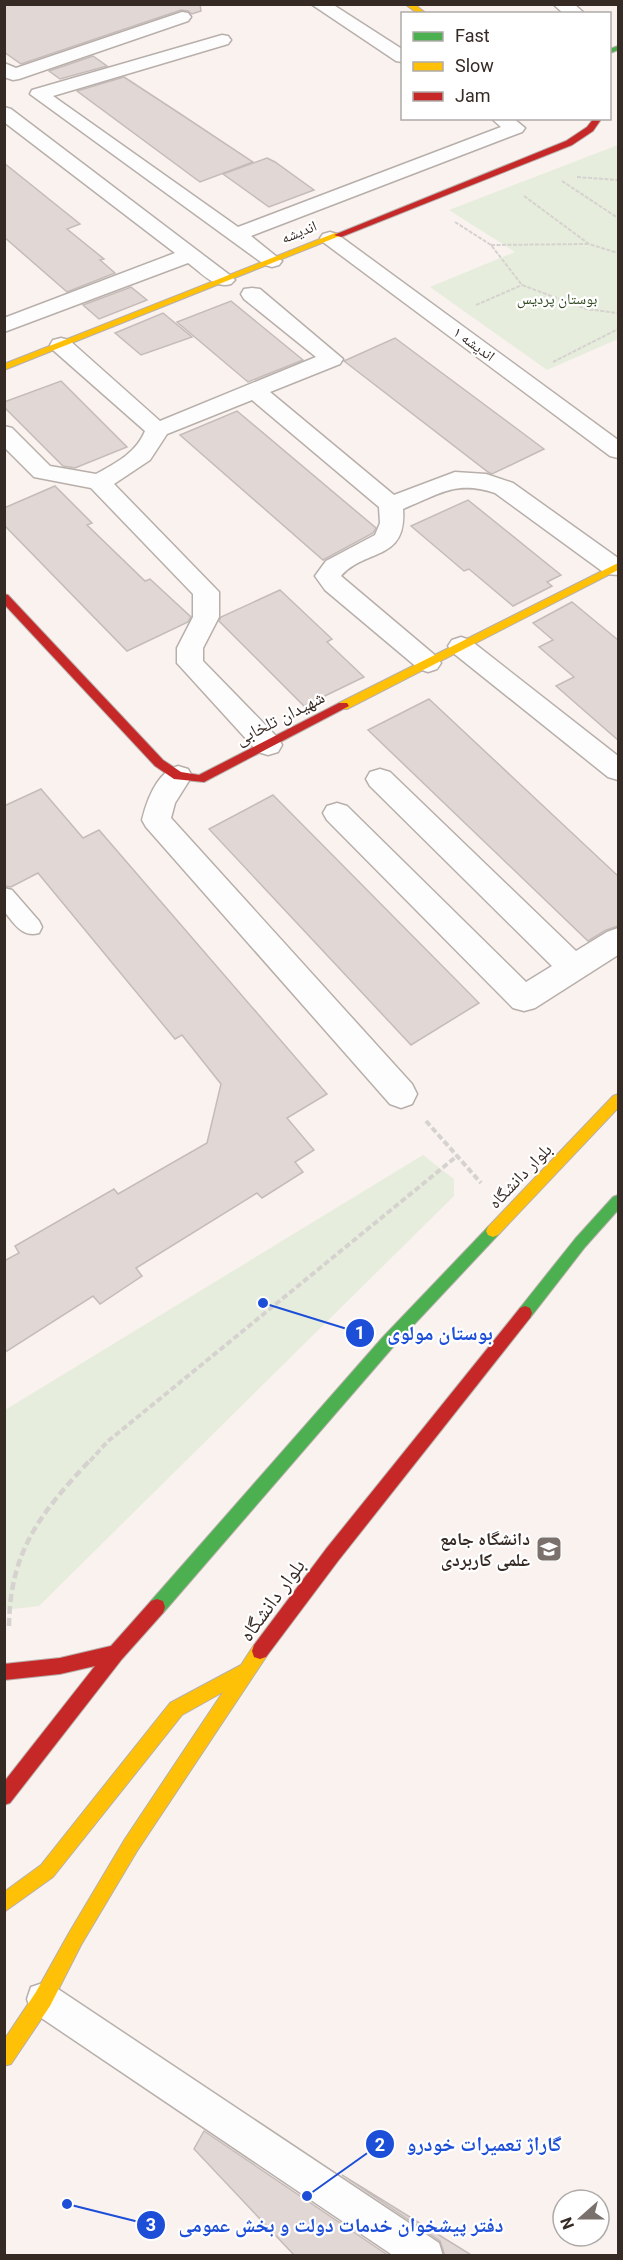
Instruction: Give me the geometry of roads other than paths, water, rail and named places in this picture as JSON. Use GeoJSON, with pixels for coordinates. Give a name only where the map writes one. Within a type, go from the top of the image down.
{"type":"FeatureCollection","features":[{"type":"Feature","properties":{"kind":"street"},"geometry":{"type":"LineString","coordinates":[[4,68],[13,75],[182,17],[160,4]]}},
{"type":"Feature","properties":{"kind":"street"},"geometry":{"type":"LineString","coordinates":[[319,4],[401,56]]}},
{"type":"Feature","properties":{"kind":"street"},"geometry":{"type":"LineString","coordinates":[[408,4],[421,12]]}},
{"type":"Feature","properties":{"kind":"street"},"geometry":{"type":"LineString","coordinates":[[222,40],[39,94],[272,261]]}},
{"type":"Feature","properties":{"kind":"street"},"geometry":{"type":"LineString","coordinates":[[4,113],[224,280]]}},
{"type":"Feature","properties":{"kind":"street"},"geometry":{"type":"LineString","coordinates":[[236,235],[515,128],[503,120]]}},
{"type":"Feature","properties":{"kind":"street","name":"انديشه"},"geometry":{"type":"LineString","coordinates":[[4,367],[569,143],[603,123]]}},
{"type":"Feature","properties":{"kind":"street","name":"اندیشه ۱"},"geometry":{"type":"LineString","coordinates":[[330,238],[618,451]]}},
{"type":"Feature","properties":{"kind":"street"},"geometry":{"type":"LineString","coordinates":[[4,326],[190,254]]}},
{"type":"Feature","properties":{"kind":"street"},"geometry":{"type":"LineString","coordinates":[[99,482],[138,460],[152,445],[157,430],[332,359],[252,294]]}},
{"type":"Feature","properties":{"kind":"street"},"geometry":{"type":"LineString","coordinates":[[61,345],[157,430]]}},
{"type":"Feature","properties":{"kind":"street"},"geometry":{"type":"LineString","coordinates":[[254,390],[391,505],[392,523],[386,540],[335,567],[328,576],[334,584],[428,663]]}},
{"type":"Feature","properties":{"kind":"street"},"geometry":{"type":"LineString","coordinates":[[4,433],[42,472],[99,482],[206,592],[206,617],[190,648],[190,663],[268,745]]}},
{"type":"Feature","properties":{"kind":"street"},"geometry":{"type":"LineString","coordinates":[[391,505],[455,479],[478,478],[504,488],[616,567]]}},
{"type":"Feature","properties":{"kind":"street","name":"شهیدان تلخابی"},"geometry":{"type":"LineString","coordinates":[[178,776],[200,779],[616,567]]}},
{"type":"Feature","properties":{"kind":"street"},"geometry":{"type":"LineString","coordinates":[[4,597],[159,763],[178,776],[161,801],[156,820],[401,1094]]}},
{"type":"Feature","properties":{"kind":"street"},"geometry":{"type":"LineString","coordinates":[[461,646],[618,770]]}},
{"type":"Feature","properties":{"kind":"street"},"geometry":{"type":"LineString","coordinates":[[380,779],[574,968]]}},
{"type":"Feature","properties":{"kind":"street"},"geometry":{"type":"LineString","coordinates":[[337,813],[525,999],[618,940]]}},
{"type":"Feature","properties":{"kind":"street","name":"بلوار دانشگاه"},"geometry":{"type":"LineString","coordinates":[[4,1797],[116,1653],[388,1342],[618,1100]]}},
{"type":"Feature","properties":{"kind":"street","name":"بلوار دانشگاه"},"geometry":{"type":"LineString","coordinates":[[4,2057],[43,1999],[75,1939],[131,1845],[246,1670],[339,1545],[580,1243],[618,1201]]}},
{"type":"Feature","properties":{"kind":"street"},"geometry":{"type":"LineString","coordinates":[[6,1672],[60,1666],[116,1653]]}},
{"type":"Feature","properties":{"kind":"street"},"geometry":{"type":"LineString","coordinates":[[4,1903],[46,1870],[176,1709],[246,1670]]}},
{"type":"Feature","properties":{"kind":"lane"},"geometry":{"type":"LineString","coordinates":[[4,896],[31,927]]}},
{"type":"Feature","properties":{"kind":"lane"},"geometry":{"type":"LineString","coordinates":[[43,1999],[426,2256]]}},
{"type":"Feature","properties":{"kind":"place","name":"بوستان مولوی"},"geometry":{"type":"Point","coordinates":[263,1303]}},
{"type":"Feature","properties":{"kind":"place","name":"دانشگاه جامع علمی کاربردی"},"geometry":{"type":"Point","coordinates":[549,1549]}},
{"type":"Feature","properties":{"kind":"place","name":"گاراژ تعمیرات خودرو"},"geometry":{"type":"Point","coordinates":[307,2196]}},
{"type":"Feature","properties":{"kind":"place","name":"دفتر پیشخوان خدمات دولت و بخش عمومی"},"geometry":{"type":"Point","coordinates":[67,2204]}},
{"type":"Feature","properties":{"kind":"park label","name":"بوستان پردیس"},"geometry":{"type":"Point","coordinates":[557,299]}}]}
